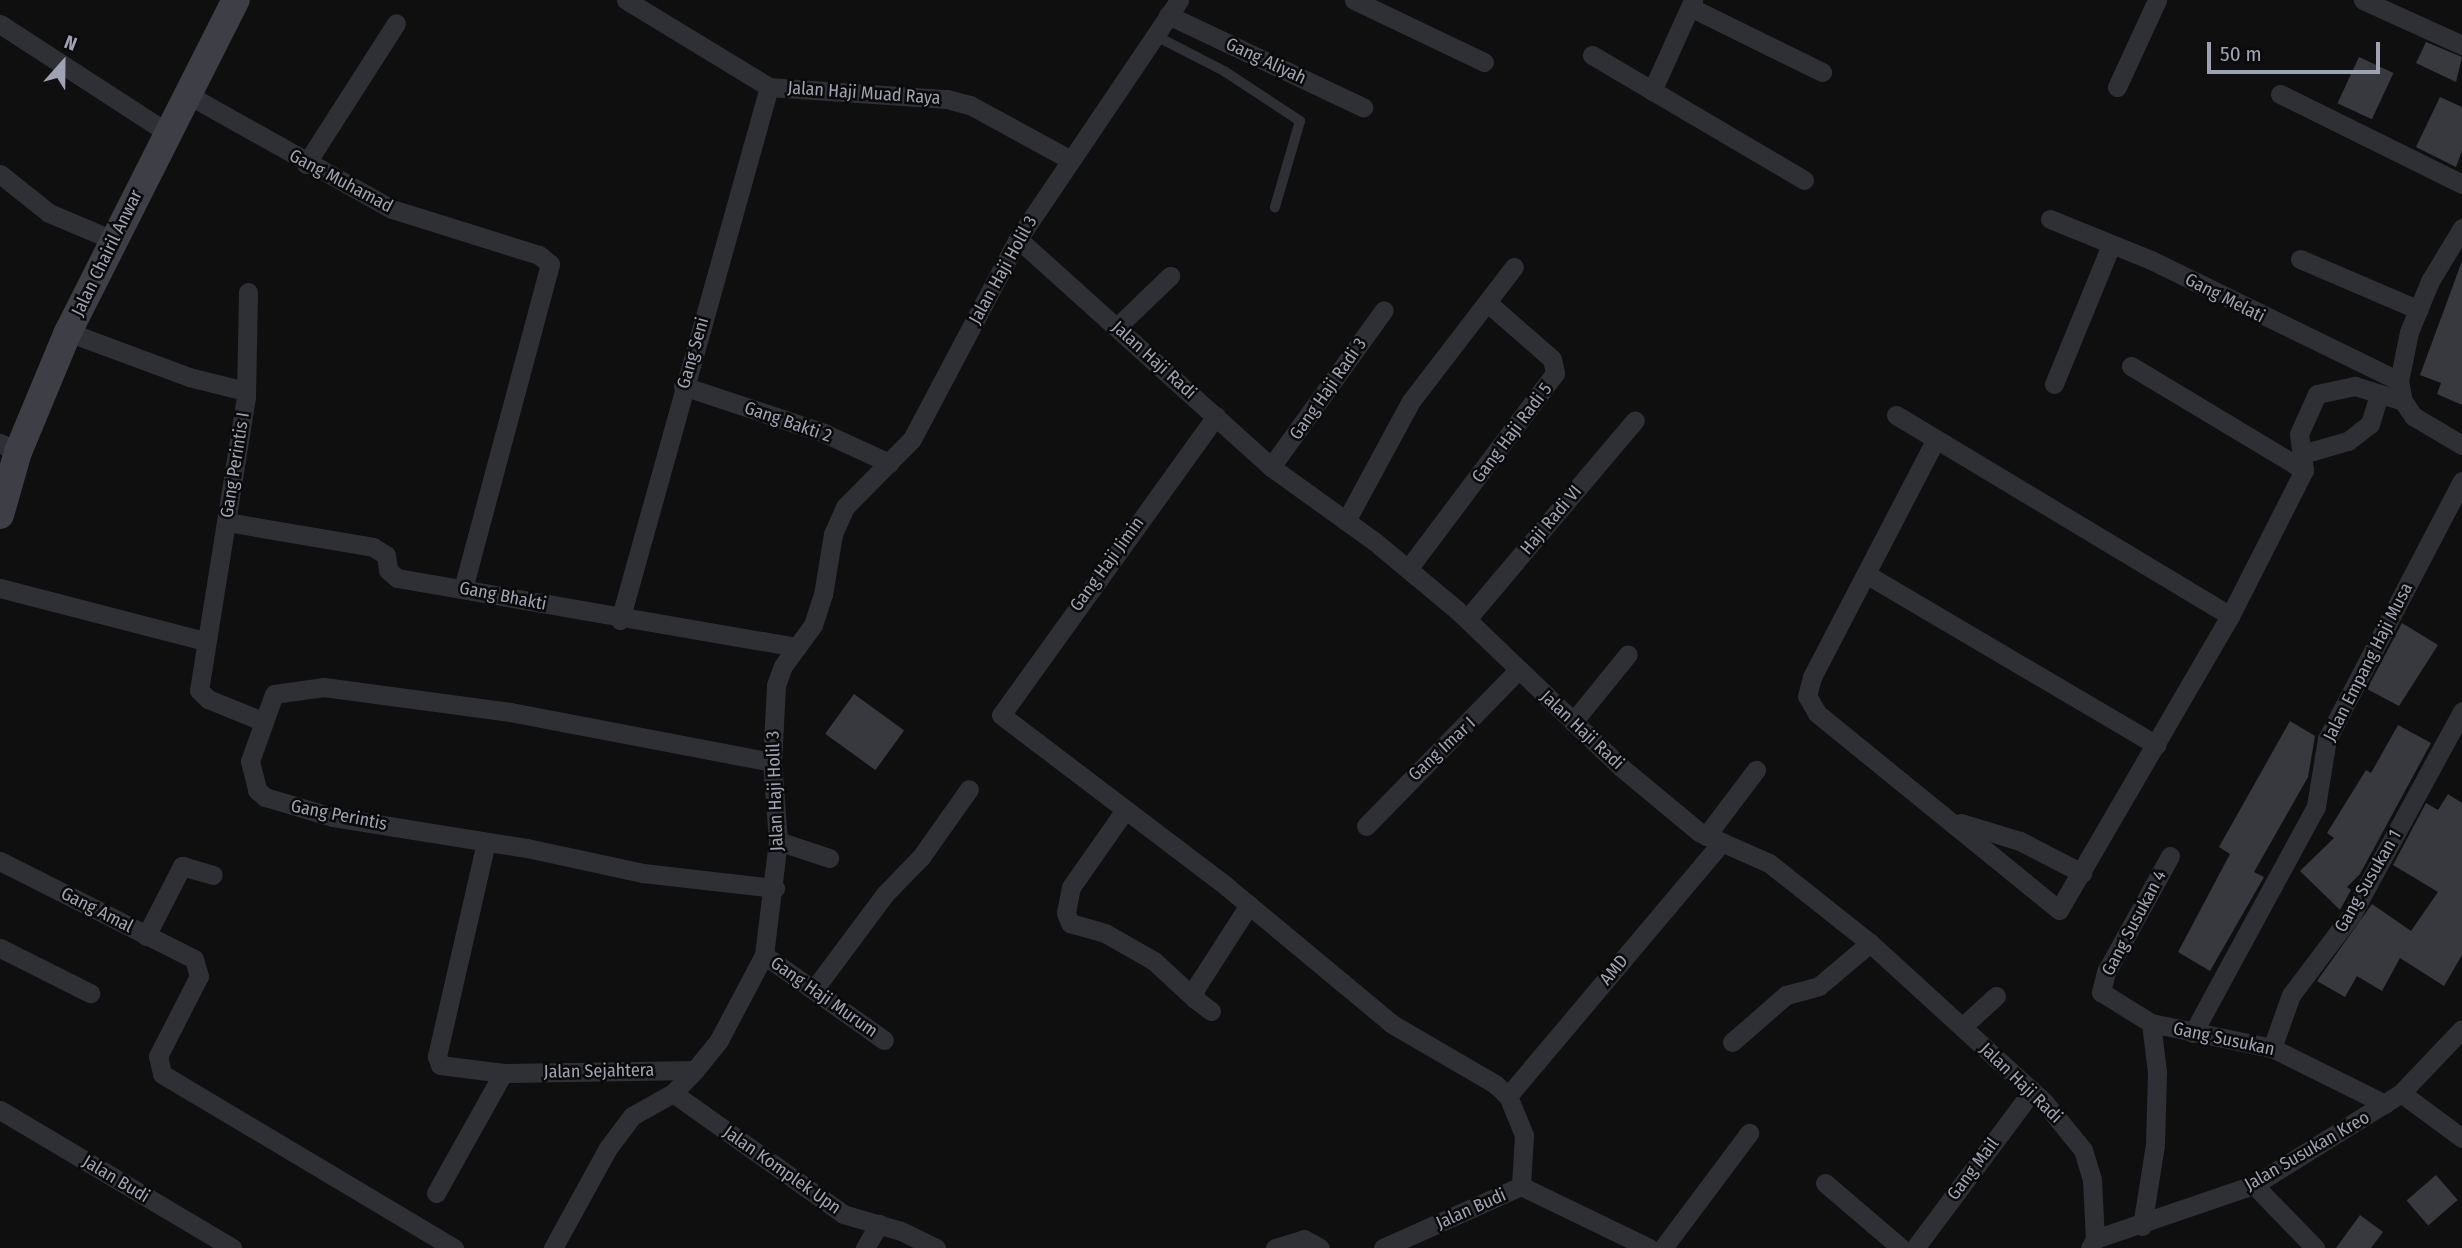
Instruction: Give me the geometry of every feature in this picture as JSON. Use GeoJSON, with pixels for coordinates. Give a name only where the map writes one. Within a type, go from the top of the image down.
{"type":"FeatureCollection","features":[{"type":"Feature","properties":{"kind":"street","name":"Jalan Chairil Anwar"},"geometry":{"type":"LineString","coordinates":[[0,515],[9,447],[185,93],[236,0]]}},
{"type":"Feature","properties":{"kind":"street","name":"Jalan Haji Muad Raya"},"geometry":{"type":"LineString","coordinates":[[626,0],[769,87],[947,99],[970,105],[1069,159]]}},
{"type":"Feature","properties":{"kind":"street"},"geometry":{"type":"LineString","coordinates":[[1354,0],[1484,62]]}},
{"type":"Feature","properties":{"kind":"street"},"geometry":{"type":"LineString","coordinates":[[2117,87],[2157,0]]}},
{"type":"Feature","properties":{"kind":"street"},"geometry":{"type":"LineString","coordinates":[[2363,0],[2462,46]]}},
{"type":"Feature","properties":{"kind":"street"},"geometry":{"type":"LineString","coordinates":[[1652,91],[1692,4],[1822,72]]}},
{"type":"Feature","properties":{"kind":"street","name":"Jalan Haji Holil 3"},"geometry":{"type":"LineString","coordinates":[[553,1248],[592,1173],[632,1116],[673,1093],[719,1040],[764,955],[775,888],[778,841],[772,762],[776,685],[813,625],[823,595],[825,563],[845,507],[912,439],[1018,239],[1069,159],[1174,8]]}},
{"type":"Feature","properties":{"kind":"street","name":"Gang Aliyah"},"geometry":{"type":"LineString","coordinates":[[1174,8],[1363,107]]}},
{"type":"Feature","properties":{"kind":"street"},"geometry":{"type":"LineString","coordinates":[[306,164],[396,23]]}},
{"type":"Feature","properties":{"kind":"street"},"geometry":{"type":"LineString","coordinates":[[0,24],[166,132]]}},
{"type":"Feature","properties":{"kind":"street"},"geometry":{"type":"LineString","coordinates":[[1592,55],[1804,180]]}},
{"type":"Feature","properties":{"kind":"street","name":"Gang Seni"},"geometry":{"type":"LineString","coordinates":[[620,620],[683,386],[769,87]]}},
{"type":"Feature","properties":{"kind":"street","name":"Gang Muhamad"},"geometry":{"type":"LineString","coordinates":[[185,93],[306,164],[392,209],[546,259],[551,273],[478,519],[463,588]]}},
{"type":"Feature","properties":{"kind":"street"},"geometry":{"type":"LineString","coordinates":[[2280,94],[2462,184]]}},
{"type":"Feature","properties":{"kind":"street"},"geometry":{"type":"LineString","coordinates":[[0,174],[49,213],[113,240]]}},
{"type":"Feature","properties":{"kind":"street","name":"Gang Melati"},"geometry":{"type":"LineString","coordinates":[[2050,219],[2399,381]]}},
{"type":"Feature","properties":{"kind":"street"},"geometry":{"type":"LineString","coordinates":[[2462,228],[2430,281],[2401,359],[2399,381],[2403,401],[2413,416],[2462,445]]}},
{"type":"Feature","properties":{"kind":"street","name":"Jalan Haji Radi"},"geometry":{"type":"LineString","coordinates":[[1018,239],[1271,467],[1408,569],[1573,722],[1714,839],[1769,863],[1870,943],[2032,1091],[2064,1123],[2082,1150],[2092,1180],[2093,1244]]}},
{"type":"Feature","properties":{"kind":"street"},"geometry":{"type":"LineString","coordinates":[[2054,384],[2111,245]]}},
{"type":"Feature","properties":{"kind":"street"},"geometry":{"type":"LineString","coordinates":[[2300,258],[2419,310]]}},
{"type":"Feature","properties":{"kind":"street"},"geometry":{"type":"LineString","coordinates":[[1346,521],[1411,401],[1489,304],[1514,267]]}},
{"type":"Feature","properties":{"kind":"street"},"geometry":{"type":"LineString","coordinates":[[1117,327],[1170,276]]}},
{"type":"Feature","properties":{"kind":"street"},"geometry":{"type":"LineString","coordinates":[[245,391],[248,292]]}},
{"type":"Feature","properties":{"kind":"street","name":"Gang Haji Radi 5"},"geometry":{"type":"LineString","coordinates":[[1408,569],[1555,373],[1552,359],[1489,304]]}},
{"type":"Feature","properties":{"kind":"street","name":"Gang Haji Radi 3"},"geometry":{"type":"LineString","coordinates":[[1271,467],[1384,310]]}},
{"type":"Feature","properties":{"kind":"street","name":"Gang Perintis I"},"geometry":{"type":"LineString","coordinates":[[68,332],[189,377],[245,391],[227,522],[205,641],[201,695],[262,721]]}},
{"type":"Feature","properties":{"kind":"street"},"geometry":{"type":"LineString","coordinates":[[2131,366],[2303,462]]}},
{"type":"Feature","properties":{"kind":"street","name":"Gang Bakti 2"},"geometry":{"type":"LineString","coordinates":[[683,386],[824,433],[890,463]]}},
{"type":"Feature","properties":{"kind":"street"},"geometry":{"type":"LineString","coordinates":[[1937,439],[1812,677],[1809,703],[1956,822],[2057,909],[2065,906],[2230,616],[2303,462],[2299,434],[2317,394],[2355,386],[2403,401]]}},
{"type":"Feature","properties":{"kind":"street"},"geometry":{"type":"LineString","coordinates":[[2303,462],[2348,441],[2370,424],[2379,394]]}},
{"type":"Feature","properties":{"kind":"street"},"geometry":{"type":"LineString","coordinates":[[1896,415],[2230,616]]}},
{"type":"Feature","properties":{"kind":"street","name":"Gang Haji Jimin"},"geometry":{"type":"LineString","coordinates":[[1125,810],[1001,715],[1216,416]]}},
{"type":"Feature","properties":{"kind":"street","name":"Haji Radi VI"},"geometry":{"type":"LineString","coordinates":[[1466,620],[1635,420]]}},
{"type":"Feature","properties":{"kind":"street","name":"Jalan Empang Haji Musa"},"geometry":{"type":"LineString","coordinates":[[2193,1033],[2316,806],[2327,739],[2462,481]]}},
{"type":"Feature","properties":{"kind":"street","name":"Gang Bhakti"},"geometry":{"type":"LineString","coordinates":[[227,522],[373,547],[386,555],[388,570],[397,578],[463,588],[620,620],[797,647]]}},
{"type":"Feature","properties":{"kind":"street"},"geometry":{"type":"LineString","coordinates":[[1866,574],[2155,746]]}},
{"type":"Feature","properties":{"kind":"street"},"geometry":{"type":"LineString","coordinates":[[0,588],[205,641]]}},
{"type":"Feature","properties":{"kind":"street"},"geometry":{"type":"LineString","coordinates":[[1573,722],[1628,654]]}},
{"type":"Feature","properties":{"kind":"street","name":"Gang Imar I"},"geometry":{"type":"LineString","coordinates":[[1366,826],[1418,770],[1478,716],[1517,671]]}},
{"type":"Feature","properties":{"kind":"street","name":"Gang Perintis"},"geometry":{"type":"LineString","coordinates":[[772,762],[511,712],[324,687],[274,695],[262,721],[250,761],[257,790],[265,797],[334,817],[486,842],[643,873],[775,888]]}},
{"type":"Feature","properties":{"kind":"street","name":"Gang Susukan 1"},"geometry":{"type":"LineString","coordinates":[[2272,1048],[2296,985],[2352,914],[2462,711]]}},
{"type":"Feature","properties":{"kind":"street","name":"AMD"},"geometry":{"type":"LineString","coordinates":[[1508,1096],[1714,839],[1756,770]]}},
{"type":"Feature","properties":{"kind":"street"},"geometry":{"type":"LineString","coordinates":[[816,988],[885,894],[921,857],[970,789]]}},
{"type":"Feature","properties":{"kind":"street"},"geometry":{"type":"LineString","coordinates":[[1249,905],[1195,989],[1203,1005],[1154,961],[1105,933],[1070,923],[1066,913],[1071,887],[1125,810],[1249,905],[1392,1024],[1508,1096],[1524,1135],[1521,1186],[1649,1248]]}},
{"type":"Feature","properties":{"kind":"street"},"geometry":{"type":"LineString","coordinates":[[1956,822],[2020,841],[2082,873]]}},
{"type":"Feature","properties":{"kind":"street"},"geometry":{"type":"LineString","coordinates":[[778,841],[830,858]]}},
{"type":"Feature","properties":{"kind":"street","name":"Jalan Sejahtera"},"geometry":{"type":"LineString","coordinates":[[486,842],[437,1056],[445,1067],[503,1073],[695,1070]]}},
{"type":"Feature","properties":{"kind":"street","name":"Gang Susukan 4"},"geometry":{"type":"LineString","coordinates":[[2101,992],[2106,972],[2170,856]]}},
{"type":"Feature","properties":{"kind":"street","name":"Gang Amal"},"geometry":{"type":"LineString","coordinates":[[0,861],[194,959],[199,976],[158,1056],[162,1074],[454,1248]]}},
{"type":"Feature","properties":{"kind":"street"},"geometry":{"type":"LineString","coordinates":[[146,936],[182,866],[213,875]]}},
{"type":"Feature","properties":{"kind":"street"},"geometry":{"type":"LineString","coordinates":[[1732,1042],[1786,995],[1819,986],[1870,943]]}},
{"type":"Feature","properties":{"kind":"street"},"geometry":{"type":"LineString","coordinates":[[0,948],[90,993]]}},
{"type":"Feature","properties":{"kind":"street","name":"Gang Haji Murum"},"geometry":{"type":"LineString","coordinates":[[764,955],[816,988],[884,1040]]}},
{"type":"Feature","properties":{"kind":"street","name":"Gang Susukan"},"geometry":{"type":"LineString","coordinates":[[2101,992],[2151,1023],[2272,1048],[2393,1099],[2462,1138]]}},
{"type":"Feature","properties":{"kind":"street"},"geometry":{"type":"LineString","coordinates":[[1962,1027],[1996,996]]}},
{"type":"Feature","properties":{"kind":"street"},"geometry":{"type":"LineString","coordinates":[[2142,1226],[2155,1145],[2157,1072],[2151,1023]]}},
{"type":"Feature","properties":{"kind":"street","name":"Jalan Susukan Kreo"},"geometry":{"type":"LineString","coordinates":[[2093,1244],[2254,1185],[2393,1099],[2462,1029]]}},
{"type":"Feature","properties":{"kind":"street"},"geometry":{"type":"LineString","coordinates":[[436,1193],[503,1073]]}},
{"type":"Feature","properties":{"kind":"street","name":"Gang Mail"},"geometry":{"type":"LineString","coordinates":[[1914,1248],[2032,1091]]}},
{"type":"Feature","properties":{"kind":"street","name":"Jalan Komplek Upn"},"geometry":{"type":"LineString","coordinates":[[673,1093],[843,1214],[879,1224],[936,1248]]}},
{"type":"Feature","properties":{"kind":"street","name":"Jalan Budi"},"geometry":{"type":"LineString","coordinates":[[0,1110],[232,1248]]}},
{"type":"Feature","properties":{"kind":"street"},"geometry":{"type":"LineString","coordinates":[[1663,1248],[1749,1133]]}},
{"type":"Feature","properties":{"kind":"street"},"geometry":{"type":"LineString","coordinates":[[1825,1183],[1900,1248]]}},
{"type":"Feature","properties":{"kind":"street"},"geometry":{"type":"LineString","coordinates":[[2254,1185],[2315,1248]]}},
{"type":"Feature","properties":{"kind":"street","name":"Jalan Budi"},"geometry":{"type":"LineString","coordinates":[[1388,1247],[1521,1186]]}},
{"type":"Feature","properties":{"kind":"street"},"geometry":{"type":"LineString","coordinates":[[865,1248],[879,1224]]}},
{"type":"Feature","properties":{"kind":"street"},"geometry":{"type":"LineString","coordinates":[[1275,1248],[1304,1239],[1320,1248]]}},
{"type":"Feature","properties":{"kind":"lane"},"geometry":{"type":"LineString","coordinates":[[1154,35],[1224,71],[1300,121],[1275,207]]}},
{"type":"Feature","properties":{"kind":"building"},"geometry":{"type":"Polygon","coordinates":[[[2426,42],[2462,57],[2456,82],[2416,63],[2426,42]]]}},
{"type":"Feature","properties":{"kind":"building"},"geometry":{"type":"Polygon","coordinates":[[[2359,57],[2393,73],[2372,119],[2337,103],[2359,57]]]}},
{"type":"Feature","properties":{"kind":"building"},"geometry":{"type":"Polygon","coordinates":[[[2440,97],[2462,107],[2462,151],[2456,167],[2416,147],[2440,97]]]}},
{"type":"Feature","properties":{"kind":"building"},"geometry":{"type":"Polygon","coordinates":[[[2462,261],[2462,405],[2437,394],[2441,383],[2420,375],[2462,261]]]}},
{"type":"Feature","properties":{"kind":"building"},"geometry":{"type":"Polygon","coordinates":[[[2402,623],[2438,645],[2399,706],[2367,689],[2402,623]]]}},
{"type":"Feature","properties":{"kind":"building"},"geometry":{"type":"Polygon","coordinates":[[[854,694],[904,730],[875,770],[825,734],[854,694]]]}},
{"type":"Feature","properties":{"kind":"building"},"geometry":{"type":"Polygon","coordinates":[[[2290,721],[2315,736],[2308,777],[2254,872],[2264,877],[2210,971],[2178,952],[2230,854],[2219,847],[2290,721]]]}},
{"type":"Feature","properties":{"kind":"building"},"geometry":{"type":"Polygon","coordinates":[[[2398,725],[2431,743],[2360,874],[2347,887],[2351,890],[2340,910],[2300,871],[2334,838],[2327,833],[2366,770],[2371,773],[2398,725]]]}},
{"type":"Feature","properties":{"kind":"building"},"geometry":{"type":"Polygon","coordinates":[[[2448,794],[2462,803],[2462,955],[2444,986],[2400,958],[2382,991],[2357,976],[2345,997],[2317,981],[2372,904],[2411,931],[2438,892],[2393,865],[2426,803],[2438,810],[2448,794]]]}},
{"type":"Feature","properties":{"kind":"building"},"geometry":{"type":"Polygon","coordinates":[[[2436,1175],[2458,1200],[2428,1225],[2407,1201],[2436,1175]]]}},
{"type":"Feature","properties":{"kind":"building"},"geometry":{"type":"Polygon","coordinates":[[[2360,1215],[2383,1232],[2371,1248],[2336,1248],[2360,1215]]]}}]}
